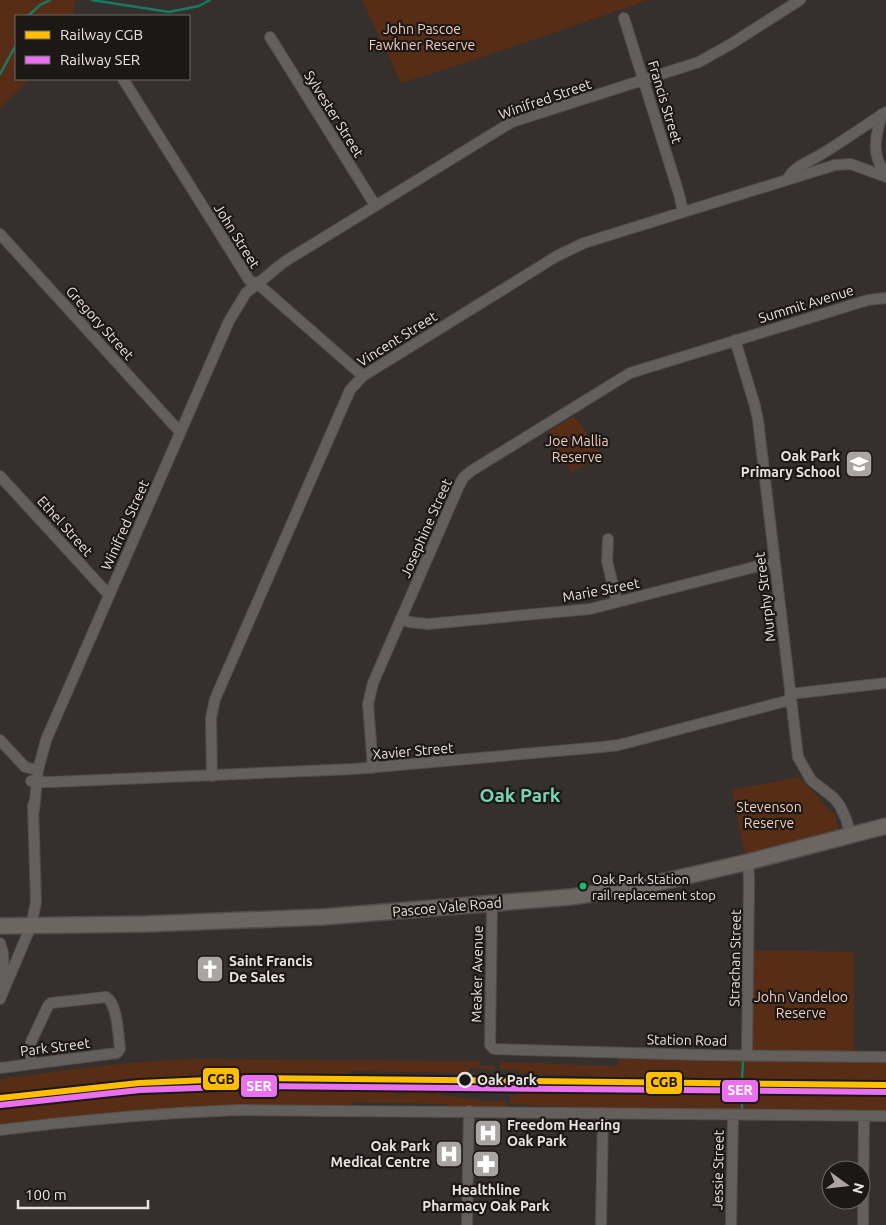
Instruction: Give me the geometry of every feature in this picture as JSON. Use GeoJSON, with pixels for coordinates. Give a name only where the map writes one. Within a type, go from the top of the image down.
{"type":"FeatureCollection","features":[{"type":"Feature","properties":{"kind":"main road","name":"Pascoe Vale Road"},"geometry":{"type":"LineString","coordinates":[[0,926],[145,924],[322,917],[492,904],[614,892],[748,862],[886,826]]}},
{"type":"Feature","properties":{"kind":"street","name":"Winifred Street"},"geometry":{"type":"LineString","coordinates":[[2,995],[31,926],[36,902],[35,769],[229,321],[238,295],[272,266],[284,262],[512,122],[699,62],[712,56],[800,0]]}},
{"type":"Feature","properties":{"kind":"street","name":"Francis Street"},"geometry":{"type":"LineString","coordinates":[[624,18],[686,211]]}},
{"type":"Feature","properties":{"kind":"street","name":"Sylvester Street"},"geometry":{"type":"LineString","coordinates":[[270,37],[375,205]]}},
{"type":"Feature","properties":{"kind":"street","name":"John Street"},"geometry":{"type":"LineString","coordinates":[[125,80],[253,282],[363,376]]}},
{"type":"Feature","properties":{"kind":"street","name":"Vincent Street"},"geometry":{"type":"LineString","coordinates":[[787,179],[800,166],[819,156],[884,113]]}},
{"type":"Feature","properties":{"kind":"street"},"geometry":{"type":"LineString","coordinates":[[884,113],[876,134],[875,148],[886,173]]}},
{"type":"Feature","properties":{"kind":"street","name":"Vincent Street"},"geometry":{"type":"LineString","coordinates":[[212,776],[211,718],[215,699],[350,390],[363,376],[570,249],[811,172],[812,165],[819,156]]}},
{"type":"Feature","properties":{"kind":"street"},"geometry":{"type":"LineString","coordinates":[[811,172],[842,163],[851,164],[886,177]]}},
{"type":"Feature","properties":{"kind":"street","name":"Gregory Street"},"geometry":{"type":"LineString","coordinates":[[0,234],[180,432]]}},
{"type":"Feature","properties":{"kind":"street","name":"Summit Avenue"},"geometry":{"type":"LineString","coordinates":[[735,340],[868,300],[886,298]]}},
{"type":"Feature","properties":{"kind":"street","name":"Murphy Street"},"geometry":{"type":"LineString","coordinates":[[735,340],[758,420],[798,757],[811,780],[834,798],[842,809],[851,836]]}},
{"type":"Feature","properties":{"kind":"street","name":"Josephine Street"},"geometry":{"type":"LineString","coordinates":[[373,768],[369,695],[463,478],[471,471],[630,373],[735,340]]}},
{"type":"Feature","properties":{"kind":"street","name":"Ethel Street"},"geometry":{"type":"LineString","coordinates":[[0,476],[109,595]]}},
{"type":"Feature","properties":{"kind":"street"},"geometry":{"type":"LineString","coordinates":[[608,539],[607,560],[617,602]]}},
{"type":"Feature","properties":{"kind":"street","name":"Marie Street"},"geometry":{"type":"LineString","coordinates":[[401,618],[409,622],[428,624],[590,609],[774,562]]}},
{"type":"Feature","properties":{"kind":"street","name":"Xavier Street"},"geometry":{"type":"LineString","coordinates":[[34,781],[212,776],[373,768],[618,745],[790,697],[886,683]]}},
{"type":"Feature","properties":{"kind":"street"},"geometry":{"type":"LineString","coordinates":[[0,740],[23,765],[35,769]]}},
{"type":"Feature","properties":{"kind":"street","name":"Strachan Street"},"geometry":{"type":"LineString","coordinates":[[747,1054],[750,880],[748,862]]}},
{"type":"Feature","properties":{"kind":"street","name":"Meaker Avenue"},"geometry":{"type":"LineString","coordinates":[[490,1044],[492,904]]}},
{"type":"Feature","properties":{"kind":"street"},"geometry":{"type":"LineString","coordinates":[[0,943],[3,953],[2,995]]}},
{"type":"Feature","properties":{"kind":"street","name":"Park Street"},"geometry":{"type":"LineString","coordinates":[[0,1068],[114,1054],[120,1049],[116,1017],[110,1000],[106,997],[55,1002],[48,1006],[32,1039],[30,1046],[31,1063]]}},
{"type":"Feature","properties":{"kind":"street","name":"Station Road"},"geometry":{"type":"LineString","coordinates":[[490,1044],[494,1049],[505,1050],[886,1057]]}},
{"type":"Feature","properties":{"kind":"street"},"geometry":{"type":"LineString","coordinates":[[0,1130],[174,1112],[293,1110],[886,1116]]}},
{"type":"Feature","properties":{"kind":"street"},"geometry":{"type":"LineString","coordinates":[[467,1225],[469,1111]]}},
{"type":"Feature","properties":{"kind":"street"},"geometry":{"type":"LineString","coordinates":[[601,1225],[603,1113]]}},
{"type":"Feature","properties":{"kind":"street","name":"Jessie Street"},"geometry":{"type":"LineString","coordinates":[[731,1225],[733,1115]]}},
{"type":"Feature","properties":{"kind":"street"},"geometry":{"type":"LineString","coordinates":[[863,1225],[864,1116]]}},
{"type":"Feature","properties":{"kind":"green space"},"geometry":{"type":"Polygon","coordinates":[[[0,0],[75,0],[73,15],[15,15],[15,80],[29,80],[0,108],[0,0]]]}},
{"type":"Feature","properties":{"kind":"green space","name":"John Pascoe Fawkner Reserve"},"geometry":{"type":"Polygon","coordinates":[[[362,0],[649,0],[401,83],[362,0]]]}},
{"type":"Feature","properties":{"kind":"green space","name":"Joe Mallia Reserve"},"geometry":{"type":"Polygon","coordinates":[[[574,416],[603,456],[571,472],[549,431],[574,416]]]}},
{"type":"Feature","properties":{"kind":"green space","name":"Stevenson Reserve"},"geometry":{"type":"Polygon","coordinates":[[[799,777],[835,815],[838,829],[745,854],[732,790],[799,777]]]}},
{"type":"Feature","properties":{"kind":"green space","name":"John Vandeloo Reserve"},"geometry":{"type":"Polygon","coordinates":[[[748,950],[854,952],[854,1060],[886,1061],[886,1082],[630,1078],[519,1073],[519,1070],[500,1070],[500,1062],[618,1066],[619,1058],[748,1059],[748,950]]]}},
{"type":"Feature","properties":{"kind":"green space"},"geometry":{"type":"Polygon","coordinates":[[[197,1059],[480,1061],[479,1066],[494,1066],[494,1070],[469,1068],[469,1073],[350,1071],[350,1074],[183,1076],[120,1080],[0,1094],[0,1079],[123,1064],[197,1059]]]}},
{"type":"Feature","properties":{"kind":"green space"},"geometry":{"type":"Polygon","coordinates":[[[349,1087],[350,1089],[396,1090],[396,1094],[408,1094],[409,1090],[427,1090],[428,1094],[438,1094],[438,1091],[441,1091],[441,1095],[463,1097],[463,1099],[506,1101],[506,1108],[451,1107],[445,1104],[354,1102],[349,1105],[186,1107],[0,1126],[0,1107],[97,1095],[246,1088],[349,1087]]]}},
{"type":"Feature","properties":{"kind":"green space"},"geometry":{"type":"Polygon","coordinates":[[[556,1090],[886,1094],[886,1112],[598,1109],[510,1104],[510,1095],[518,1095],[519,1092],[556,1092],[556,1090]]]}},
{"type":"Feature","properties":{"kind":"waterway"},"geometry":{"type":"LineString","coordinates":[[29,15],[40,5],[50,0]]}},
{"type":"Feature","properties":{"kind":"waterway"},"geometry":{"type":"LineString","coordinates":[[92,0],[169,12],[199,6],[210,0]]}},
{"type":"Feature","properties":{"kind":"waterway"},"geometry":{"type":"LineString","coordinates":[[0,74],[15,47]]}},
{"type":"Feature","properties":{"kind":"waterway"},"geometry":{"type":"LineString","coordinates":[[742,1078],[743,1062]]}},
{"type":"Feature","properties":{"kind":"waterway"},"geometry":{"type":"LineString","coordinates":[[742,1093],[742,1109]]}},
{"type":"Feature","properties":{"kind":"rail line","name":"CGB"},"geometry":{"type":"LineString","coordinates":[[0,1098],[139,1083],[254,1078],[886,1085]]}},
{"type":"Feature","properties":{"kind":"rail line","name":"SER"},"geometry":{"type":"LineString","coordinates":[[1,1105],[140,1090],[254,1086],[886,1092]]}},
{"type":"Feature","properties":{"kind":"place","name":"Oak Park Primary School"},"geometry":{"type":"Point","coordinates":[859,464]}},
{"type":"Feature","properties":{"kind":"place","name":"Oak Park Station rail replacement stop"},"geometry":{"type":"Point","coordinates":[583,886]}},
{"type":"Feature","properties":{"kind":"place","name":"Saint Francis De Sales"},"geometry":{"type":"Point","coordinates":[210,969]}},
{"type":"Feature","properties":{"kind":"place","name":"Oak Park"},"geometry":{"type":"Point","coordinates":[465,1080]}},
{"type":"Feature","properties":{"kind":"place","name":"Freedom Hearing Oak Park"},"geometry":{"type":"Point","coordinates":[488,1133]}},
{"type":"Feature","properties":{"kind":"place","name":"Oak Park Medical Centre"},"geometry":{"type":"Point","coordinates":[449,1154]}},
{"type":"Feature","properties":{"kind":"place","name":"Healthline Pharmacy Oak Park"},"geometry":{"type":"Point","coordinates":[486,1164]}},
{"type":"Feature","properties":{"kind":"district","name":"Oak Park"},"geometry":{"type":"Point","coordinates":[520,795]}}]}
